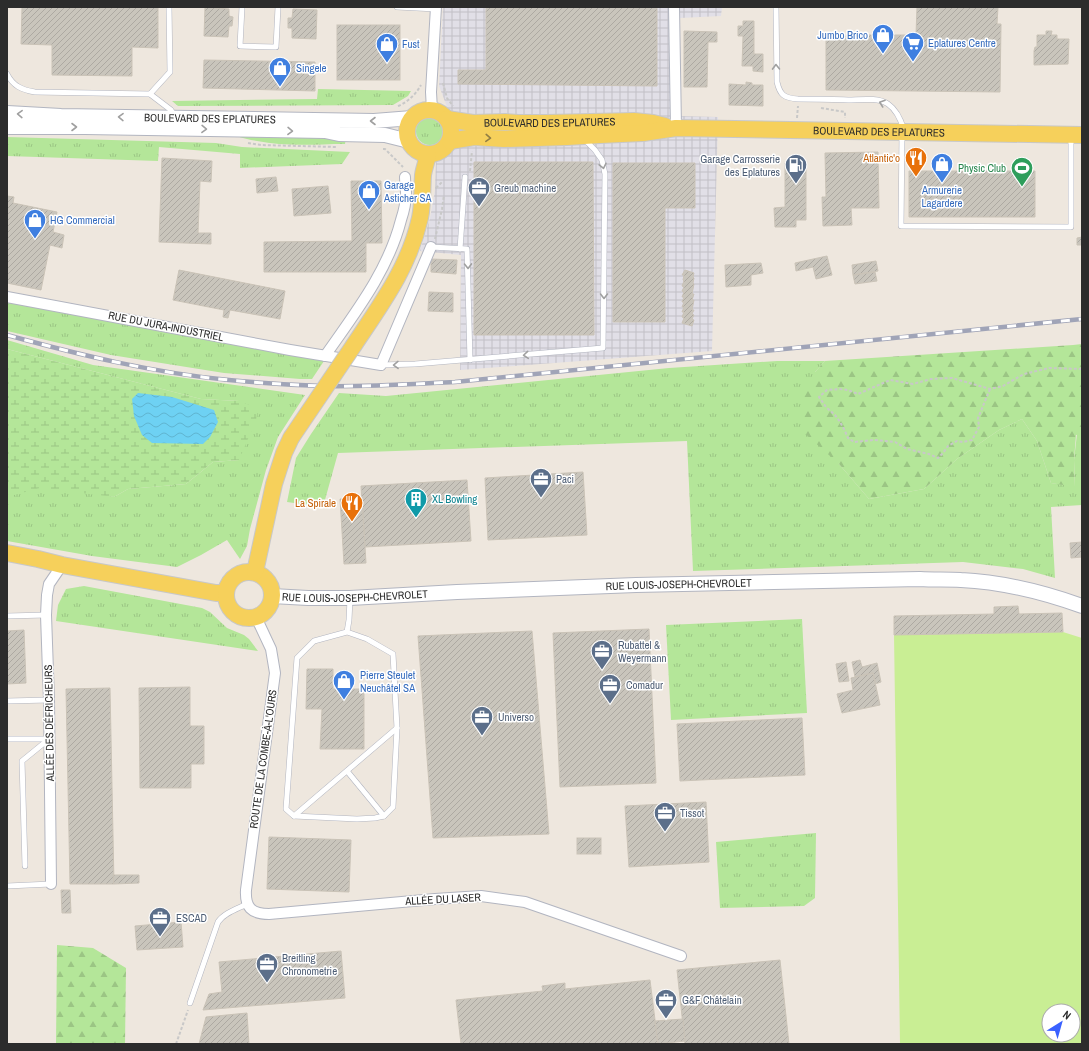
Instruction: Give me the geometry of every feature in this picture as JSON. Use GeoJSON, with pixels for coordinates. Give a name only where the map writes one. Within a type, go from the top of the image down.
{"type":"FeatureCollection","features":[{"type":"Feature","properties":{"kind":"main road"},"geometry":{"type":"LineString","coordinates":[[432,110],[440,113],[452,114],[450,123],[452,132],[450,141],[445,148],[437,153],[428,154],[414,148],[409,141],[407,132],[409,122],[412,118],[423,111],[432,110]]}},
{"type":"Feature","properties":{"kind":"main road","name":"BOULEVARD DES EPLATURES"},"geometry":{"type":"LineString","coordinates":[[7,113],[61,116],[374,121],[412,118]]}},
{"type":"Feature","properties":{"kind":"main road","name":"BOULEVARD DES EPLATURES"},"geometry":{"type":"LineString","coordinates":[[452,114],[473,123],[505,122],[518,124],[634,121],[676,128]]}},
{"type":"Feature","properties":{"kind":"main road","name":"BOULEVARD DES EPLATURES"},"geometry":{"type":"LineString","coordinates":[[7,127],[325,131],[339,134],[385,135],[409,141]]}},
{"type":"Feature","properties":{"kind":"main road","name":"BOULEVARD DES EPLATURES"},"geometry":{"type":"LineString","coordinates":[[450,141],[474,137],[504,139],[643,133],[676,128],[1076,135]]}},
{"type":"Feature","properties":{"kind":"main road"},"geometry":{"type":"LineString","coordinates":[[255,572],[274,484],[284,453],[291,438],[392,288],[413,243],[422,207],[423,174],[428,154]]}},
{"type":"Feature","properties":{"kind":"main road"},"geometry":{"type":"LineString","coordinates":[[7,553],[62,565],[225,593]]}},
{"type":"Feature","properties":{"kind":"main road"},"geometry":{"type":"LineString","coordinates":[[241,572],[255,572],[260,574],[268,581],[272,591],[272,596],[269,607],[261,615],[243,618],[232,611],[228,606],[225,593],[230,580],[235,576],[241,572]]}},
{"type":"Feature","properties":{"kind":"main road","name":"RUE LOUIS-JOSEPH-CHEVROLET"},"geometry":{"type":"LineString","coordinates":[[272,596],[350,598],[636,585],[947,580],[986,582],[1013,586],[1082,606]]}},
{"type":"Feature","properties":{"kind":"street"},"geometry":{"type":"LineString","coordinates":[[674,7],[676,128]]}},
{"type":"Feature","properties":{"kind":"street"},"geometry":{"type":"LineString","coordinates":[[432,110],[431,92],[436,8]]}},
{"type":"Feature","properties":{"kind":"street"},"geometry":{"type":"LineString","coordinates":[[325,356],[372,287],[385,265],[399,230],[404,211],[406,174]]}},
{"type":"Feature","properties":{"kind":"street"},"geometry":{"type":"LineString","coordinates":[[381,365],[431,247]]}},
{"type":"Feature","properties":{"kind":"street","name":"RUE DU JURA-INDUSTRIEL"},"geometry":{"type":"LineString","coordinates":[[7,297],[381,365]]}},
{"type":"Feature","properties":{"kind":"street","name":"ALLÉE DES DÉFRICHEURS"},"geometry":{"type":"LineString","coordinates":[[51,884],[49,700],[46,615],[48,587],[62,565]]}},
{"type":"Feature","properties":{"kind":"street","name":"ROUTE DE LA COMBE-À-L'OURS"},"geometry":{"type":"LineString","coordinates":[[247,904],[246,890],[275,673],[271,649],[256,617]]}},
{"type":"Feature","properties":{"kind":"street","name":"ALLÉE DU LASER"},"geometry":{"type":"LineString","coordinates":[[247,904],[249,908],[259,914],[269,914],[481,896],[525,902],[681,956]]}},
{"type":"Feature","properties":{"kind":"lane"},"geometry":{"type":"LineString","coordinates":[[150,94],[170,72],[169,7]]}},
{"type":"Feature","properties":{"kind":"lane"},"geometry":{"type":"LineString","coordinates":[[242,7],[240,46],[276,47],[278,7]]}},
{"type":"Feature","properties":{"kind":"lane"},"geometry":{"type":"LineString","coordinates":[[397,7],[436,8]]}},
{"type":"Feature","properties":{"kind":"lane"},"geometry":{"type":"LineString","coordinates":[[776,7],[776,82],[778,89],[785,97],[798,99],[869,100],[888,104],[897,114],[903,132],[901,226],[1071,227],[1076,135]]}},
{"type":"Feature","properties":{"kind":"lane"},"geometry":{"type":"LineString","coordinates":[[7,74],[10,80],[19,87],[35,92],[150,94],[171,110],[176,118]]}},
{"type":"Feature","properties":{"kind":"lane"},"geometry":{"type":"LineString","coordinates":[[381,365],[470,360],[603,348],[604,174],[602,160],[588,142],[580,136]]}},
{"type":"Feature","properties":{"kind":"lane"},"geometry":{"type":"LineString","coordinates":[[460,249],[465,177]]}},
{"type":"Feature","properties":{"kind":"lane"},"geometry":{"type":"LineString","coordinates":[[431,247],[467,249],[470,360]]}},
{"type":"Feature","properties":{"kind":"lane"},"geometry":{"type":"LineString","coordinates":[[347,632],[350,598]]}},
{"type":"Feature","properties":{"kind":"lane"},"geometry":{"type":"LineString","coordinates":[[7,616],[46,615]]}},
{"type":"Feature","properties":{"kind":"lane"},"geometry":{"type":"LineString","coordinates":[[347,632],[367,639],[393,654],[397,728],[393,807],[384,816],[357,819],[294,816],[286,809],[297,658],[314,641],[347,632]]}},
{"type":"Feature","properties":{"kind":"lane"},"geometry":{"type":"LineString","coordinates":[[7,701],[49,700]]}},
{"type":"Feature","properties":{"kind":"lane"},"geometry":{"type":"LineString","coordinates":[[294,816],[397,728]]}},
{"type":"Feature","properties":{"kind":"lane"},"geometry":{"type":"LineString","coordinates":[[7,739],[49,739]]}},
{"type":"Feature","properties":{"kind":"lane"},"geometry":{"type":"LineString","coordinates":[[25,866],[22,761],[49,739]]}},
{"type":"Feature","properties":{"kind":"lane"},"geometry":{"type":"LineString","coordinates":[[347,771],[384,816]]}},
{"type":"Feature","properties":{"kind":"lane"},"geometry":{"type":"LineString","coordinates":[[7,886],[51,884]]}},
{"type":"Feature","properties":{"kind":"lane"},"geometry":{"type":"LineString","coordinates":[[190,1003],[216,926],[226,914],[247,904]]}},
{"type":"Feature","properties":{"kind":"path"},"geometry":{"type":"LineString","coordinates":[[442,79],[447,98],[453,106],[452,114]]}},
{"type":"Feature","properties":{"kind":"path"},"geometry":{"type":"LineString","coordinates":[[818,107],[845,112],[845,119]]}},
{"type":"Feature","properties":{"kind":"path"},"geometry":{"type":"LineString","coordinates":[[797,116],[798,109]]}},
{"type":"Feature","properties":{"kind":"path"},"geometry":{"type":"LineString","coordinates":[[465,177],[465,171],[470,171],[472,145]]}},
{"type":"Feature","properties":{"kind":"path"},"geometry":{"type":"LineString","coordinates":[[385,149],[406,174]]}},
{"type":"Feature","properties":{"kind":"path"},"geometry":{"type":"LineString","coordinates":[[431,247],[439,224],[444,195]]}},
{"type":"Feature","properties":{"kind":"path"},"geometry":{"type":"LineString","coordinates":[[990,388],[978,418],[979,427],[972,440],[963,442],[957,441],[948,446],[938,458],[929,454],[907,449],[895,442],[874,440],[854,442],[848,438],[840,422],[819,397],[827,390],[848,390],[858,394],[890,380],[913,384],[931,379],[952,378],[990,388],[1003,386],[1024,374],[1048,368],[1082,369]]}},
{"type":"Feature","properties":{"kind":"path"},"geometry":{"type":"LineString","coordinates":[[176,1044],[190,1003]]}},
{"type":"Feature","properties":{"kind":"shaded area"},"geometry":{"type":"Polygon","coordinates":[[[443,7],[722,7],[721,16],[680,18],[679,116],[718,117],[712,351],[460,370],[461,255],[420,251],[430,218],[435,190],[436,159],[454,144],[451,117],[439,86],[443,7]]]}},
{"type":"Feature","properties":{"kind":"green space"},"geometry":{"type":"Polygon","coordinates":[[[318,89],[411,91],[408,96],[393,105],[178,106],[172,101],[317,99],[318,89]]]}},
{"type":"Feature","properties":{"kind":"green space"},"geometry":{"type":"Polygon","coordinates":[[[430,117],[440,121],[444,131],[440,141],[430,145],[420,141],[416,131],[420,121],[430,117]]]}},
{"type":"Feature","properties":{"kind":"green space"},"geometry":{"type":"Polygon","coordinates":[[[236,136],[346,137],[345,144],[301,145],[268,143],[236,136]]]}},
{"type":"Feature","properties":{"kind":"green space"},"geometry":{"type":"Polygon","coordinates":[[[7,137],[216,143],[242,147],[350,152],[342,164],[240,168],[240,154],[159,147],[158,161],[7,156],[7,137]]]}},
{"type":"Feature","properties":{"kind":"green space"},"geometry":{"type":"Polygon","coordinates":[[[7,300],[324,361],[312,379],[300,379],[224,373],[111,355],[7,331],[7,300]]]}},
{"type":"Feature","properties":{"kind":"green space"},"geometry":{"type":"Polygon","coordinates":[[[7,340],[93,365],[305,395],[278,437],[266,470],[250,529],[247,546],[240,559],[227,540],[177,567],[92,556],[7,541],[7,473],[114,497],[128,489],[186,484],[213,462],[239,460],[239,401],[201,399],[7,349],[7,340]]]}},
{"type":"Feature","properties":{"kind":"green space"},"geometry":{"type":"Polygon","coordinates":[[[1082,344],[1082,434],[1076,435],[1074,460],[1075,487],[1051,483],[1037,441],[1022,419],[999,430],[957,459],[924,489],[869,499],[839,464],[801,430],[802,399],[815,372],[825,361],[1082,344]]]}},
{"type":"Feature","properties":{"kind":"green space"},"geometry":{"type":"Polygon","coordinates":[[[7,349],[201,399],[239,401],[258,408],[256,420],[239,460],[213,462],[186,484],[128,489],[114,497],[40,488],[14,495],[7,494],[7,349]]]}},
{"type":"Feature","properties":{"kind":"green space"},"geometry":{"type":"Polygon","coordinates":[[[777,361],[825,361],[815,372],[839,464],[869,499],[924,489],[957,459],[999,430],[1022,419],[1037,441],[1051,483],[1075,486],[1074,460],[1077,434],[1082,434],[1082,505],[1051,507],[1055,578],[1023,569],[963,562],[693,571],[687,441],[338,453],[323,507],[287,502],[296,458],[339,393],[386,396],[669,368],[777,361]]]}},
{"type":"Feature","properties":{"kind":"green space"},"geometry":{"type":"Polygon","coordinates":[[[84,586],[202,608],[210,612],[227,628],[244,635],[258,651],[56,621],[58,605],[66,589],[84,586]]]}},
{"type":"Feature","properties":{"kind":"green space"},"geometry":{"type":"Polygon","coordinates":[[[802,619],[807,713],[671,720],[666,625],[802,619]]]}},
{"type":"Feature","properties":{"kind":"green space"},"geometry":{"type":"Polygon","coordinates":[[[1063,632],[1082,638],[1082,1044],[900,1044],[894,635],[1063,632]]]}},
{"type":"Feature","properties":{"kind":"green space"},"geometry":{"type":"Polygon","coordinates":[[[816,833],[815,898],[804,906],[720,908],[716,842],[816,833]]]}},
{"type":"Feature","properties":{"kind":"green space"},"geometry":{"type":"Polygon","coordinates":[[[57,945],[93,948],[126,968],[125,1044],[56,1044],[57,945]]]}},
{"type":"Feature","properties":{"kind":"water"},"geometry":{"type":"Polygon","coordinates":[[[138,393],[172,397],[214,410],[218,422],[210,437],[203,444],[152,443],[142,435],[134,416],[132,399],[138,393]]]}},
{"type":"Feature","properties":{"kind":"building"},"geometry":{"type":"Polygon","coordinates":[[[22,7],[158,7],[158,48],[132,47],[132,76],[52,75],[52,45],[21,44],[22,7]]]}},
{"type":"Feature","properties":{"kind":"building"},"geometry":{"type":"Polygon","coordinates":[[[205,7],[229,9],[229,16],[233,17],[232,26],[229,26],[228,37],[204,36],[205,7]]]}},
{"type":"Feature","properties":{"kind":"building"},"geometry":{"type":"Polygon","coordinates":[[[486,7],[657,7],[657,86],[458,84],[458,70],[486,70],[486,7]]]}},
{"type":"Feature","properties":{"kind":"building","name":"Eplatures Centre"},"geometry":{"type":"Polygon","coordinates":[[[917,7],[998,7],[997,24],[1001,24],[1000,92],[826,90],[826,35],[916,35],[917,7]]]}},
{"type":"Feature","properties":{"kind":"building"},"geometry":{"type":"Polygon","coordinates":[[[293,9],[317,10],[316,39],[292,38],[292,28],[288,28],[288,18],[292,18],[293,9]]]}},
{"type":"Feature","properties":{"kind":"building"},"geometry":{"type":"Polygon","coordinates":[[[743,21],[754,21],[754,54],[763,54],[763,72],[753,71],[753,66],[742,66],[743,36],[738,36],[738,26],[743,26],[743,21]]]}},
{"type":"Feature","properties":{"kind":"building"},"geometry":{"type":"Polygon","coordinates":[[[337,25],[400,25],[400,80],[337,80],[337,25]]]}},
{"type":"Feature","properties":{"kind":"building"},"geometry":{"type":"Polygon","coordinates":[[[684,31],[717,32],[717,42],[708,42],[707,87],[684,87],[684,31]]]}},
{"type":"Feature","properties":{"kind":"building"},"geometry":{"type":"Polygon","coordinates":[[[1046,31],[1052,31],[1051,35],[1057,35],[1057,39],[1069,39],[1068,64],[1034,65],[1034,51],[1035,47],[1037,47],[1037,35],[1046,35],[1046,31]]]}},
{"type":"Feature","properties":{"kind":"building"},"geometry":{"type":"Polygon","coordinates":[[[204,60],[315,62],[315,91],[203,88],[204,60]]]}},
{"type":"Feature","properties":{"kind":"building"},"geometry":{"type":"Polygon","coordinates":[[[746,82],[752,83],[752,85],[763,85],[763,106],[729,105],[729,84],[746,85],[746,82]]]}},
{"type":"Feature","properties":{"kind":"building"},"geometry":{"type":"Polygon","coordinates":[[[878,152],[879,208],[851,208],[852,225],[823,226],[822,197],[826,197],[825,153],[878,152]]]}},
{"type":"Feature","properties":{"kind":"building"},"geometry":{"type":"Polygon","coordinates":[[[162,158],[212,161],[211,182],[200,181],[198,233],[211,233],[211,244],[159,242],[162,158]]]}},
{"type":"Feature","properties":{"kind":"building"},"geometry":{"type":"Polygon","coordinates":[[[474,162],[593,162],[594,335],[474,335],[474,162]]]}},
{"type":"Feature","properties":{"kind":"building"},"geometry":{"type":"Polygon","coordinates":[[[613,163],[695,163],[695,208],[665,208],[665,322],[613,322],[613,163]]]}},
{"type":"Feature","properties":{"kind":"building","name":"Garage Carrosserie des Eplatures"},"geometry":{"type":"Polygon","coordinates":[[[785,163],[806,163],[806,220],[796,220],[796,227],[775,227],[774,208],[785,207],[785,163]]]}},
{"type":"Feature","properties":{"kind":"building"},"geometry":{"type":"Polygon","coordinates":[[[1012,169],[1017,169],[1017,171],[1035,171],[1035,217],[909,217],[909,171],[1012,171],[1012,169]]]}},
{"type":"Feature","properties":{"kind":"building"},"geometry":{"type":"Polygon","coordinates":[[[276,177],[278,191],[257,193],[256,179],[276,177]]]}},
{"type":"Feature","properties":{"kind":"building"},"geometry":{"type":"Polygon","coordinates":[[[351,181],[381,181],[382,243],[366,243],[366,272],[264,272],[264,242],[352,241],[351,181]]]}},
{"type":"Feature","properties":{"kind":"building"},"geometry":{"type":"Polygon","coordinates":[[[328,186],[331,213],[294,216],[292,189],[328,186]]]}},
{"type":"Feature","properties":{"kind":"building","name":"HG Commercial"},"geometry":{"type":"Polygon","coordinates":[[[7,196],[14,197],[13,203],[57,212],[53,232],[64,235],[62,248],[50,245],[41,290],[7,283],[7,196]]]}},
{"type":"Feature","properties":{"kind":"building"},"geometry":{"type":"Polygon","coordinates":[[[1082,237],[1082,245],[1077,245],[1077,238],[1082,237]]]}},
{"type":"Feature","properties":{"kind":"building"},"geometry":{"type":"Polygon","coordinates":[[[827,256],[832,275],[816,279],[813,267],[796,271],[795,263],[827,256]]]}},
{"type":"Feature","properties":{"kind":"building"},"geometry":{"type":"Polygon","coordinates":[[[431,259],[457,260],[456,274],[431,272],[431,259]]]}},
{"type":"Feature","properties":{"kind":"building"},"geometry":{"type":"Polygon","coordinates":[[[876,261],[878,271],[853,275],[852,265],[876,261]]]}},
{"type":"Feature","properties":{"kind":"building"},"geometry":{"type":"Polygon","coordinates":[[[761,263],[763,273],[751,275],[751,285],[726,287],[725,265],[761,263]]]}},
{"type":"Feature","properties":{"kind":"building"},"geometry":{"type":"Polygon","coordinates":[[[179,270],[285,291],[280,319],[230,310],[228,318],[223,317],[224,310],[173,300],[179,270]]]}},
{"type":"Feature","properties":{"kind":"building"},"geometry":{"type":"Polygon","coordinates":[[[685,270],[694,273],[692,294],[694,294],[692,300],[694,300],[692,310],[694,310],[692,314],[694,315],[692,319],[694,320],[692,326],[682,323],[684,318],[682,317],[684,312],[682,312],[684,307],[682,307],[684,302],[682,302],[684,297],[682,297],[684,292],[682,291],[684,287],[682,286],[684,275],[682,275],[685,270]]]}},
{"type":"Feature","properties":{"kind":"building"},"geometry":{"type":"Polygon","coordinates":[[[875,272],[877,281],[855,284],[853,275],[875,272]]]}},
{"type":"Feature","properties":{"kind":"building"},"geometry":{"type":"Polygon","coordinates":[[[429,292],[453,293],[453,312],[428,311],[429,292]]]}},
{"type":"Feature","properties":{"kind":"building"},"geometry":{"type":"Polygon","coordinates":[[[583,472],[587,535],[488,540],[485,478],[583,472]]]}},
{"type":"Feature","properties":{"kind":"building","name":"XL Bowling"},"geometry":{"type":"Polygon","coordinates":[[[467,480],[471,541],[365,547],[361,486],[467,480]]]}},
{"type":"Feature","properties":{"kind":"building","name":"La Spirale"},"geometry":{"type":"Polygon","coordinates":[[[362,498],[366,563],[344,564],[340,499],[362,498]]]}},
{"type":"Feature","properties":{"kind":"building"},"geometry":{"type":"Polygon","coordinates":[[[1082,542],[1082,557],[1071,558],[1070,543],[1082,542]]]}},
{"type":"Feature","properties":{"kind":"building"},"geometry":{"type":"Polygon","coordinates":[[[1018,606],[1019,614],[1062,613],[1063,632],[894,635],[894,616],[994,614],[994,607],[1018,606]]]}},
{"type":"Feature","properties":{"kind":"building"},"geometry":{"type":"Polygon","coordinates":[[[649,629],[656,783],[560,787],[553,633],[649,629]]]}},
{"type":"Feature","properties":{"kind":"building"},"geometry":{"type":"Polygon","coordinates":[[[24,630],[26,683],[7,684],[7,631],[24,630]]]}},
{"type":"Feature","properties":{"kind":"building"},"geometry":{"type":"Polygon","coordinates":[[[532,631],[549,834],[433,838],[418,636],[532,631]]]}},
{"type":"Feature","properties":{"kind":"building"},"geometry":{"type":"Polygon","coordinates":[[[860,660],[862,667],[877,663],[881,682],[875,684],[873,673],[855,677],[852,662],[860,660]]]}},
{"type":"Feature","properties":{"kind":"building"},"geometry":{"type":"Polygon","coordinates":[[[846,662],[849,681],[839,682],[836,664],[846,662]]]}},
{"type":"Feature","properties":{"kind":"building"},"geometry":{"type":"Polygon","coordinates":[[[307,669],[333,669],[333,689],[364,689],[364,749],[320,749],[322,709],[306,709],[307,669]]]}},
{"type":"Feature","properties":{"kind":"building"},"geometry":{"type":"Polygon","coordinates":[[[873,673],[880,705],[842,713],[837,694],[853,690],[851,678],[873,673]]]}},
{"type":"Feature","properties":{"kind":"building"},"geometry":{"type":"Polygon","coordinates":[[[190,687],[190,726],[204,726],[204,764],[191,764],[191,788],[140,788],[139,688],[190,687]]]}},
{"type":"Feature","properties":{"kind":"building"},"geometry":{"type":"Polygon","coordinates":[[[110,688],[114,884],[70,884],[66,689],[110,688]]]}},
{"type":"Feature","properties":{"kind":"building"},"geometry":{"type":"Polygon","coordinates":[[[802,718],[805,775],[680,781],[677,724],[802,718]]]}},
{"type":"Feature","properties":{"kind":"building"},"geometry":{"type":"Polygon","coordinates":[[[706,802],[709,862],[629,867],[625,806],[706,802]]]}},
{"type":"Feature","properties":{"kind":"building"},"geometry":{"type":"Polygon","coordinates":[[[269,837],[351,840],[349,892],[267,889],[269,837]]]}},
{"type":"Feature","properties":{"kind":"building"},"geometry":{"type":"Polygon","coordinates":[[[577,838],[601,838],[601,854],[577,854],[577,838]]]}},
{"type":"Feature","properties":{"kind":"building"},"geometry":{"type":"Polygon","coordinates":[[[113,875],[139,875],[139,883],[114,884],[113,875]]]}},
{"type":"Feature","properties":{"kind":"building"},"geometry":{"type":"Polygon","coordinates":[[[61,890],[70,890],[71,913],[62,913],[61,890]]]}},
{"type":"Feature","properties":{"kind":"building"},"geometry":{"type":"Polygon","coordinates":[[[181,922],[183,947],[137,950],[135,926],[181,922]]]}},
{"type":"Feature","properties":{"kind":"building"},"geometry":{"type":"Polygon","coordinates":[[[341,951],[345,998],[203,1010],[209,994],[222,992],[219,962],[341,951]]]}},
{"type":"Feature","properties":{"kind":"building"},"geometry":{"type":"Polygon","coordinates":[[[780,960],[789,1044],[685,1044],[677,970],[780,960]]]}},
{"type":"Feature","properties":{"kind":"building"},"geometry":{"type":"Polygon","coordinates":[[[650,980],[658,1044],[461,1044],[456,1000],[543,991],[542,986],[565,983],[565,989],[650,980]]]}},
{"type":"Feature","properties":{"kind":"building"},"geometry":{"type":"Polygon","coordinates":[[[247,1013],[249,1044],[199,1044],[206,1017],[247,1013]]]}},
{"type":"Feature","properties":{"kind":"building"},"geometry":{"type":"Polygon","coordinates":[[[683,1019],[685,1041],[658,1044],[655,1021],[683,1019]]]}},
{"type":"Feature","properties":{"kind":"railway"},"geometry":{"type":"LineString","coordinates":[[7,335],[90,356],[173,373],[264,383],[356,386],[455,382],[1082,319]]}},
{"type":"Feature","properties":{"kind":"place","name":"Jumbo Brico"},"geometry":{"type":"Point","coordinates":[883,54]}},
{"type":"Feature","properties":{"kind":"place","name":"Eplatures Centre"},"geometry":{"type":"Point","coordinates":[913,62]}},
{"type":"Feature","properties":{"kind":"place","name":"Fust"},"geometry":{"type":"Point","coordinates":[387,64]}},
{"type":"Feature","properties":{"kind":"place","name":"Singele"},"geometry":{"type":"Point","coordinates":[280,88]}},
{"type":"Feature","properties":{"kind":"place","name":"Atlantic'o"},"geometry":{"type":"Point","coordinates":[916,178]}},
{"type":"Feature","properties":{"kind":"place","name":"Garage Carrosserie des Eplatures"},"geometry":{"type":"Point","coordinates":[796,184]}},
{"type":"Feature","properties":{"kind":"place","name":"Armurerie Lagardere"},"geometry":{"type":"Point","coordinates":[942,184]}},
{"type":"Feature","properties":{"kind":"place","name":"Physic Club"},"geometry":{"type":"Point","coordinates":[1022,188]}},
{"type":"Feature","properties":{"kind":"place","name":"Greub machine"},"geometry":{"type":"Point","coordinates":[479,208]}},
{"type":"Feature","properties":{"kind":"place","name":"Garage Asticher SA"},"geometry":{"type":"Point","coordinates":[369,210]}},
{"type":"Feature","properties":{"kind":"place","name":"HG Commercial"},"geometry":{"type":"Point","coordinates":[35,240]}},
{"type":"Feature","properties":{"kind":"place","name":"Paci"},"geometry":{"type":"Point","coordinates":[541,498]}},
{"type":"Feature","properties":{"kind":"place","name":"XL Bowling"},"geometry":{"type":"Point","coordinates":[416,518]}},
{"type":"Feature","properties":{"kind":"place","name":"La Spirale"},"geometry":{"type":"Point","coordinates":[352,522]}},
{"type":"Feature","properties":{"kind":"place","name":"Rubattel & Weyermann"},"geometry":{"type":"Point","coordinates":[602,670]}},
{"type":"Feature","properties":{"kind":"place","name":"Pierre Steulet Neuchâtel SA"},"geometry":{"type":"Point","coordinates":[344,700]}},
{"type":"Feature","properties":{"kind":"place","name":"Comadur"},"geometry":{"type":"Point","coordinates":[610,704]}},
{"type":"Feature","properties":{"kind":"place","name":"Universo"},"geometry":{"type":"Point","coordinates":[482,736]}},
{"type":"Feature","properties":{"kind":"place","name":"Tissot"},"geometry":{"type":"Point","coordinates":[665,832]}},
{"type":"Feature","properties":{"kind":"place","name":"ESCAD"},"geometry":{"type":"Point","coordinates":[160,938]}},
{"type":"Feature","properties":{"kind":"place","name":"Breitling Chronometrie"},"geometry":{"type":"Point","coordinates":[267,984]}},
{"type":"Feature","properties":{"kind":"place","name":"G&F Châtelain"},"geometry":{"type":"Point","coordinates":[666,1020]}}]}
